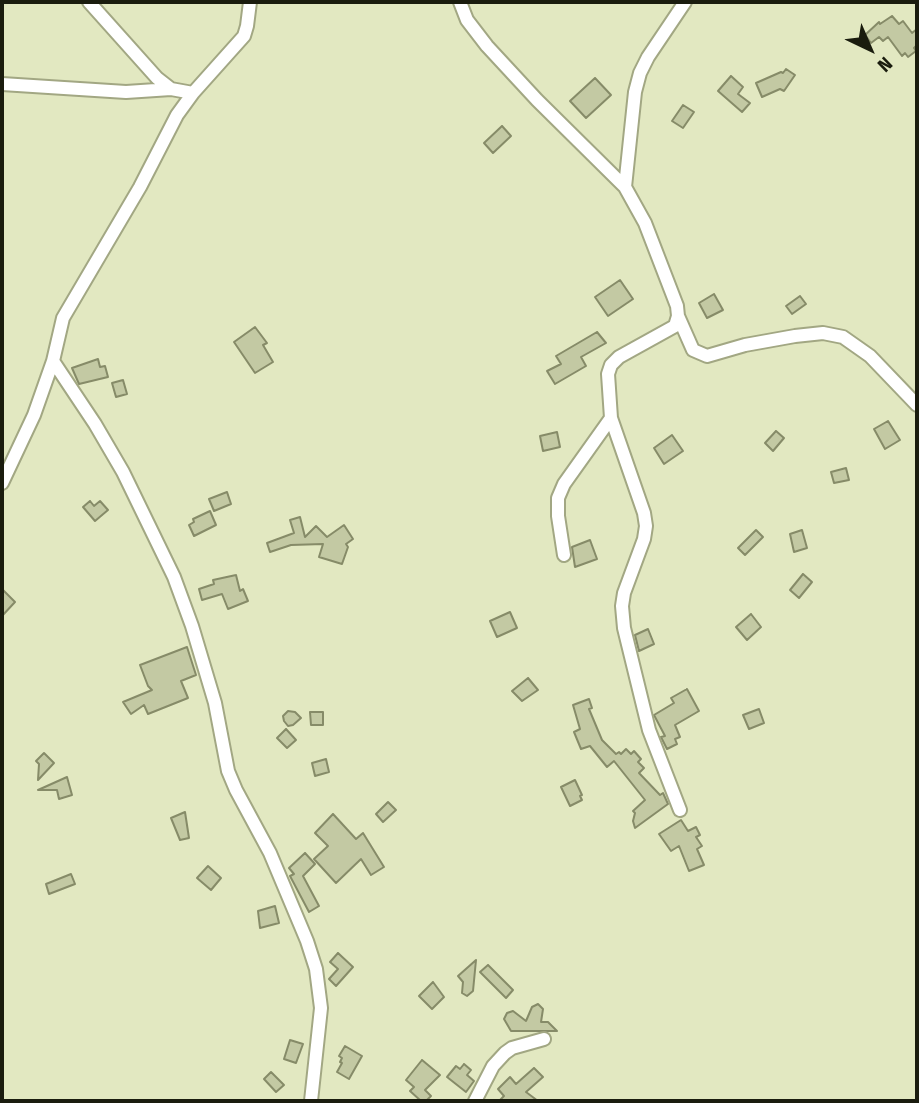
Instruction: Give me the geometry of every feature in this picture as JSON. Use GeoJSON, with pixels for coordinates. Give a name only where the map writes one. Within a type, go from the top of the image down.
{"type":"FeatureCollection","features":[{"type":"Feature","properties":{"kind":"street"},"geometry":{"type":"LineString","coordinates":[[89,2],[157,78],[171,89]]}},
{"type":"Feature","properties":{"kind":"street"},"geometry":{"type":"LineString","coordinates":[[2,483],[34,415],[53,361],[63,318],[140,187],[177,115],[244,36],[250,2]]}},
{"type":"Feature","properties":{"kind":"street"},"geometry":{"type":"LineString","coordinates":[[460,2],[467,20],[487,46],[625,187],[649,232],[677,306],[678,316],[693,350],[707,356],[795,336],[823,333],[843,337],[870,356],[917,405]]}},
{"type":"Feature","properties":{"kind":"street"},"geometry":{"type":"LineString","coordinates":[[625,187],[632,115],[640,73],[685,2]]}},
{"type":"Feature","properties":{"kind":"street"},"geometry":{"type":"LineString","coordinates":[[2,85],[125,92],[171,89],[193,93]]}},
{"type":"Feature","properties":{"kind":"street"},"geometry":{"type":"LineString","coordinates":[[678,316],[673,327],[619,357],[611,365],[608,374],[611,418],[644,513],[646,526],[644,539],[624,593],[624,628],[649,730],[680,810]]}},
{"type":"Feature","properties":{"kind":"street"},"geometry":{"type":"LineString","coordinates":[[53,361],[90,415],[123,472],[174,577],[215,703],[228,771],[270,853],[307,941],[316,970],[321,1008],[312,1101]]}},
{"type":"Feature","properties":{"kind":"street"},"geometry":{"type":"LineString","coordinates":[[564,555],[558,498],[564,484],[611,418]]}},
{"type":"Feature","properties":{"kind":"street"},"geometry":{"type":"LineString","coordinates":[[475,1101],[493,1066],[505,1053],[512,1048],[544,1039]]}},
{"type":"Feature","properties":{"kind":"building"},"geometry":{"type":"Polygon","coordinates":[[[892,16],[899,24],[903,21],[912,33],[917,29],[917,45],[914,48],[916,51],[908,57],[905,53],[902,56],[888,37],[883,41],[879,37],[871,43],[865,35],[879,22],[880,24],[892,16]]]}},
{"type":"Feature","properties":{"kind":"building"},"geometry":{"type":"Polygon","coordinates":[[[786,69],[795,75],[784,91],[780,89],[762,97],[756,83],[783,73],[786,69]]]}},
{"type":"Feature","properties":{"kind":"building"},"geometry":{"type":"Polygon","coordinates":[[[731,76],[743,87],[738,94],[750,103],[742,112],[718,91],[731,76]]]}},
{"type":"Feature","properties":{"kind":"building"},"geometry":{"type":"Polygon","coordinates":[[[595,78],[611,95],[586,118],[570,101],[595,78]]]}},
{"type":"Feature","properties":{"kind":"building"},"geometry":{"type":"Polygon","coordinates":[[[683,105],[694,112],[683,128],[672,121],[683,105]]]}},
{"type":"Feature","properties":{"kind":"building"},"geometry":{"type":"Polygon","coordinates":[[[502,126],[511,136],[493,153],[484,143],[502,126]]]}},
{"type":"Feature","properties":{"kind":"building"},"geometry":{"type":"Polygon","coordinates":[[[620,280],[633,299],[608,316],[595,297],[620,280]]]}},
{"type":"Feature","properties":{"kind":"building"},"geometry":{"type":"Polygon","coordinates":[[[714,294],[723,310],[707,318],[699,303],[714,294]]]}},
{"type":"Feature","properties":{"kind":"building"},"geometry":{"type":"Polygon","coordinates":[[[800,296],[806,304],[792,314],[786,306],[800,296]]]}},
{"type":"Feature","properties":{"kind":"building"},"geometry":{"type":"Polygon","coordinates":[[[255,327],[267,343],[263,345],[273,362],[255,373],[234,342],[255,327]]]}},
{"type":"Feature","properties":{"kind":"building"},"geometry":{"type":"Polygon","coordinates":[[[597,332],[606,343],[581,357],[586,366],[555,384],[547,371],[561,364],[556,356],[597,332]]]}},
{"type":"Feature","properties":{"kind":"building"},"geometry":{"type":"Polygon","coordinates":[[[98,359],[100,367],[105,366],[108,377],[79,384],[72,368],[98,359]]]}},
{"type":"Feature","properties":{"kind":"building"},"geometry":{"type":"Polygon","coordinates":[[[123,380],[127,394],[116,397],[112,383],[123,380]]]}},
{"type":"Feature","properties":{"kind":"building"},"geometry":{"type":"Polygon","coordinates":[[[888,421],[900,440],[885,449],[874,429],[888,421]]]}},
{"type":"Feature","properties":{"kind":"building"},"geometry":{"type":"Polygon","coordinates":[[[776,431],[784,438],[773,451],[765,443],[776,431]]]}},
{"type":"Feature","properties":{"kind":"building"},"geometry":{"type":"Polygon","coordinates":[[[557,432],[560,447],[543,451],[540,436],[557,432]]]}},
{"type":"Feature","properties":{"kind":"building"},"geometry":{"type":"Polygon","coordinates":[[[672,435],[683,451],[664,464],[654,448],[672,435]]]}},
{"type":"Feature","properties":{"kind":"building"},"geometry":{"type":"Polygon","coordinates":[[[846,468],[849,480],[834,483],[831,472],[846,468]]]}},
{"type":"Feature","properties":{"kind":"building"},"geometry":{"type":"Polygon","coordinates":[[[227,492],[231,504],[214,511],[209,499],[227,492]]]}},
{"type":"Feature","properties":{"kind":"building"},"geometry":{"type":"Polygon","coordinates":[[[90,501],[94,506],[100,501],[108,510],[95,521],[83,507],[90,501]]]}},
{"type":"Feature","properties":{"kind":"building"},"geometry":{"type":"Polygon","coordinates":[[[210,511],[216,525],[194,536],[189,525],[194,522],[193,519],[210,511]]]}},
{"type":"Feature","properties":{"kind":"building"},"geometry":{"type":"Polygon","coordinates":[[[300,517],[305,537],[316,526],[327,537],[344,525],[353,539],[346,544],[348,547],[342,564],[319,557],[323,544],[291,545],[270,552],[267,543],[294,533],[290,520],[300,517]]]}},
{"type":"Feature","properties":{"kind":"building"},"geometry":{"type":"Polygon","coordinates":[[[756,530],[763,537],[745,555],[738,548],[756,530]]]}},
{"type":"Feature","properties":{"kind":"building"},"geometry":{"type":"Polygon","coordinates":[[[802,530],[807,548],[794,552],[790,534],[802,530]]]}},
{"type":"Feature","properties":{"kind":"building"},"geometry":{"type":"Polygon","coordinates":[[[590,540],[597,559],[575,567],[572,547],[590,540]]]}},
{"type":"Feature","properties":{"kind":"building"},"geometry":{"type":"Polygon","coordinates":[[[803,574],[812,582],[799,598],[790,590],[803,574]]]}},
{"type":"Feature","properties":{"kind":"building"},"geometry":{"type":"Polygon","coordinates":[[[236,575],[240,591],[243,589],[248,601],[228,609],[222,594],[202,600],[199,589],[214,584],[213,580],[236,575]]]}},
{"type":"Feature","properties":{"kind":"building"},"geometry":{"type":"Polygon","coordinates":[[[2,589],[15,602],[2,616],[2,589]]]}},
{"type":"Feature","properties":{"kind":"building"},"geometry":{"type":"Polygon","coordinates":[[[510,612],[517,628],[497,637],[490,621],[510,612]]]}},
{"type":"Feature","properties":{"kind":"building"},"geometry":{"type":"Polygon","coordinates":[[[751,614],[761,627],[747,640],[736,627],[751,614]]]}},
{"type":"Feature","properties":{"kind":"building"},"geometry":{"type":"Polygon","coordinates":[[[648,629],[654,644],[639,651],[635,635],[648,629]]]}},
{"type":"Feature","properties":{"kind":"building"},"geometry":{"type":"Polygon","coordinates":[[[187,647],[196,675],[181,681],[188,698],[148,714],[144,705],[131,714],[123,702],[152,690],[140,665],[187,647]]]}},
{"type":"Feature","properties":{"kind":"building"},"geometry":{"type":"Polygon","coordinates":[[[528,678],[538,690],[522,701],[512,691],[528,678]]]}},
{"type":"Feature","properties":{"kind":"building"},"geometry":{"type":"Polygon","coordinates":[[[687,689],[699,711],[675,725],[680,737],[675,739],[677,744],[667,749],[661,737],[665,736],[654,715],[674,703],[671,698],[687,689]]]}},
{"type":"Feature","properties":{"kind":"building"},"geometry":{"type":"Polygon","coordinates":[[[589,699],[592,708],[589,709],[602,740],[616,754],[621,754],[626,749],[631,754],[634,751],[641,759],[638,762],[644,768],[639,773],[660,795],[663,793],[668,804],[635,828],[633,811],[645,800],[614,761],[607,767],[590,746],[581,749],[574,732],[580,729],[573,705],[589,699]]]}},
{"type":"Feature","properties":{"kind":"building"},"geometry":{"type":"Polygon","coordinates":[[[759,709],[764,723],[749,729],[743,715],[759,709]]]}},
{"type":"Feature","properties":{"kind":"building"},"geometry":{"type":"Polygon","coordinates":[[[288,711],[295,712],[301,718],[288,726],[283,716],[288,711]]]}},
{"type":"Feature","properties":{"kind":"building"},"geometry":{"type":"Polygon","coordinates":[[[310,712],[323,712],[323,725],[311,725],[310,712]]]}},
{"type":"Feature","properties":{"kind":"building"},"geometry":{"type":"Polygon","coordinates":[[[286,729],[296,740],[287,748],[277,738],[286,729]]]}},
{"type":"Feature","properties":{"kind":"building"},"geometry":{"type":"Polygon","coordinates":[[[44,753],[54,763],[38,780],[39,764],[36,761],[44,753]]]}},
{"type":"Feature","properties":{"kind":"building"},"geometry":{"type":"Polygon","coordinates":[[[326,759],[329,772],[315,776],[312,763],[326,759]]]}},
{"type":"Feature","properties":{"kind":"building"},"geometry":{"type":"Polygon","coordinates":[[[67,777],[72,795],[59,799],[57,790],[38,790],[67,777]]]}},
{"type":"Feature","properties":{"kind":"building"},"geometry":{"type":"Polygon","coordinates":[[[575,780],[582,800],[570,806],[561,787],[575,780]]]}},
{"type":"Feature","properties":{"kind":"building"},"geometry":{"type":"Polygon","coordinates":[[[388,802],[396,810],[383,822],[376,814],[388,802]]]}},
{"type":"Feature","properties":{"kind":"building"},"geometry":{"type":"Polygon","coordinates":[[[185,812],[189,838],[180,840],[171,818],[185,812]]]}},
{"type":"Feature","properties":{"kind":"building"},"geometry":{"type":"Polygon","coordinates":[[[333,814],[356,839],[363,833],[384,867],[371,875],[361,859],[336,883],[314,859],[328,846],[315,833],[333,814]]]}},
{"type":"Feature","properties":{"kind":"building"},"geometry":{"type":"Polygon","coordinates":[[[681,820],[688,831],[696,827],[700,835],[696,837],[702,846],[697,849],[704,865],[689,871],[679,846],[671,851],[659,834],[681,820]]]}},
{"type":"Feature","properties":{"kind":"building"},"geometry":{"type":"Polygon","coordinates":[[[305,853],[315,864],[303,876],[319,906],[309,912],[290,876],[294,874],[289,868],[305,853]]]}},
{"type":"Feature","properties":{"kind":"building"},"geometry":{"type":"Polygon","coordinates":[[[208,866],[221,878],[211,890],[197,878],[208,866]]]}},
{"type":"Feature","properties":{"kind":"building"},"geometry":{"type":"Polygon","coordinates":[[[71,874],[75,884],[49,894],[46,884],[71,874]]]}},
{"type":"Feature","properties":{"kind":"building"},"geometry":{"type":"Polygon","coordinates":[[[275,906],[279,923],[260,928],[258,911],[275,906]]]}},
{"type":"Feature","properties":{"kind":"building"},"geometry":{"type":"Polygon","coordinates":[[[338,953],[353,967],[336,986],[329,979],[338,969],[330,962],[338,953]]]}},
{"type":"Feature","properties":{"kind":"building"},"geometry":{"type":"Polygon","coordinates":[[[476,960],[473,991],[467,996],[462,993],[463,982],[458,976],[476,960]]]}},
{"type":"Feature","properties":{"kind":"building"},"geometry":{"type":"Polygon","coordinates":[[[488,965],[513,990],[506,998],[480,972],[488,965]]]}},
{"type":"Feature","properties":{"kind":"building"},"geometry":{"type":"Polygon","coordinates":[[[433,982],[444,997],[432,1009],[419,996],[433,982]]]}},
{"type":"Feature","properties":{"kind":"building"},"geometry":{"type":"Polygon","coordinates":[[[538,1004],[543,1009],[541,1022],[548,1022],[557,1031],[511,1031],[504,1019],[507,1013],[513,1011],[526,1021],[532,1007],[538,1004]]]}},
{"type":"Feature","properties":{"kind":"building"},"geometry":{"type":"Polygon","coordinates":[[[290,1040],[303,1044],[296,1063],[284,1059],[290,1040]]]}},
{"type":"Feature","properties":{"kind":"building"},"geometry":{"type":"Polygon","coordinates":[[[345,1046],[362,1056],[349,1079],[337,1072],[342,1063],[339,1056],[345,1046]]]}},
{"type":"Feature","properties":{"kind":"building"},"geometry":{"type":"Polygon","coordinates":[[[422,1060],[440,1075],[425,1090],[431,1096],[426,1101],[421,1101],[410,1091],[414,1087],[406,1080],[422,1060]]]}},
{"type":"Feature","properties":{"kind":"building"},"geometry":{"type":"Polygon","coordinates":[[[464,1064],[471,1070],[467,1075],[474,1081],[466,1092],[447,1077],[456,1066],[460,1069],[464,1064]]]}},
{"type":"Feature","properties":{"kind":"building"},"geometry":{"type":"Polygon","coordinates":[[[534,1068],[543,1077],[526,1092],[538,1101],[499,1101],[504,1096],[498,1089],[510,1077],[516,1084],[534,1068]]]}},
{"type":"Feature","properties":{"kind":"building"},"geometry":{"type":"Polygon","coordinates":[[[271,1072],[284,1085],[276,1092],[264,1079],[271,1072]]]}}]}
